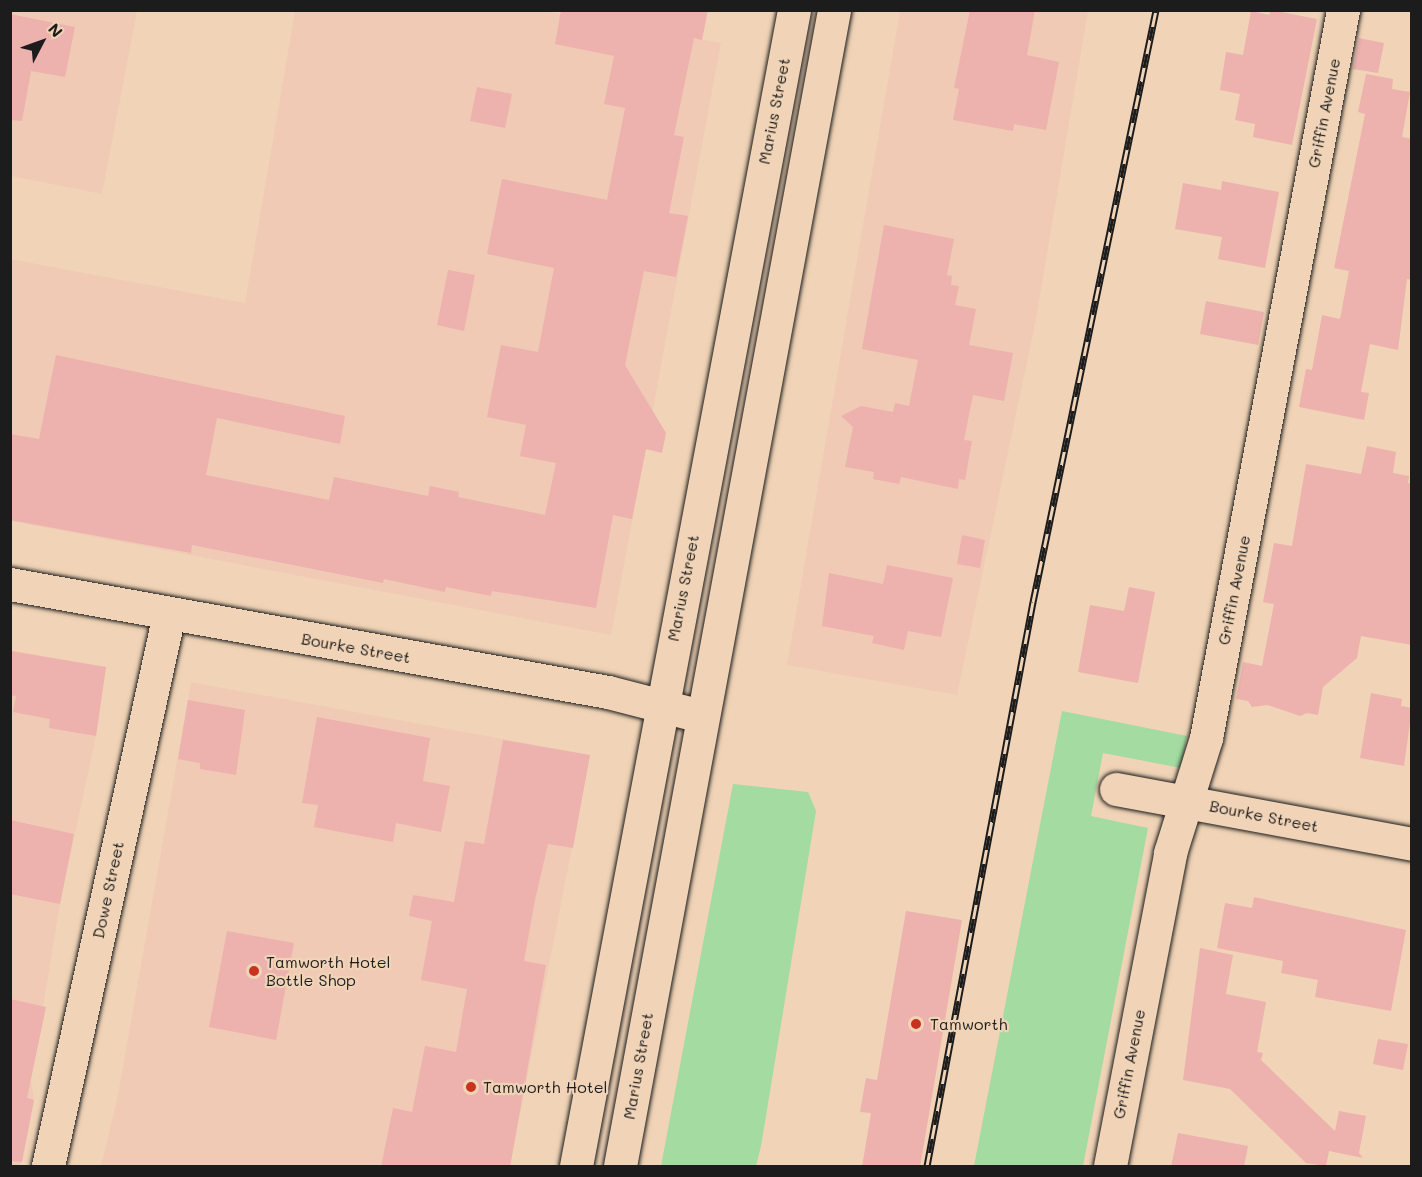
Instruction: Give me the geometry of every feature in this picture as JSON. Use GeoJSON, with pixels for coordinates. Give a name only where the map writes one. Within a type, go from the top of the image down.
{"type":"FeatureCollection","features":[{"type":"Feature","properties":{"kind":"street","name":"Marius Street"},"geometry":{"type":"LineString","coordinates":[[576,1167],[661,706],[794,10]]}},
{"type":"Feature","properties":{"kind":"street","name":"Marius Street"},"geometry":{"type":"LineString","coordinates":[[620,1167],[701,716],[834,10]]}},
{"type":"Feature","properties":{"kind":"street","name":"Griffin Avenue"},"geometry":{"type":"LineString","coordinates":[[1110,1167],[1170,853],[1206,738],[1343,10]]}},
{"type":"Feature","properties":{"kind":"street","name":"Bourke Street"},"geometry":{"type":"LineString","coordinates":[[10,584],[608,692],[701,716]]}},
{"type":"Feature","properties":{"kind":"street","name":"Dowe Street"},"geometry":{"type":"LineString","coordinates":[[48,1167],[169,614]]}},
{"type":"Feature","properties":{"kind":"street","name":"Bourke Street"},"geometry":{"type":"LineString","coordinates":[[1116,789],[1412,844]]}},
{"type":"Feature","properties":{"kind":"shaded area"},"geometry":{"type":"Polygon","coordinates":[[[10,11],[137,11],[102,194],[11,176],[10,11]]]}},
{"type":"Feature","properties":{"kind":"shaded area"},"geometry":{"type":"Polygon","coordinates":[[[295,11],[543,11],[721,43],[611,635],[11,521],[10,259],[245,303],[295,11]]]}},
{"type":"Feature","properties":{"kind":"shaded area"},"geometry":{"type":"Polygon","coordinates":[[[900,11],[1088,11],[1036,319],[957,695],[787,665],[900,11]]]}},
{"type":"Feature","properties":{"kind":"shaded area"},"geometry":{"type":"Polygon","coordinates":[[[10,650],[106,667],[96,736],[60,904],[31,1080],[34,1100],[20,1166],[10,1166],[10,650]]]}},
{"type":"Feature","properties":{"kind":"shaded area"},"geometry":{"type":"Polygon","coordinates":[[[191,682],[590,755],[510,1166],[101,1166],[117,1100],[191,682]]]}},
{"type":"Feature","properties":{"kind":"green space"},"geometry":{"type":"Polygon","coordinates":[[[1062,711],[1187,736],[1181,768],[1103,753],[1091,816],[1148,828],[1083,1166],[974,1166],[1062,711]]]}},
{"type":"Feature","properties":{"kind":"green space"},"geometry":{"type":"Polygon","coordinates":[[[733,784],[808,792],[816,811],[761,1146],[756,1166],[661,1166],[733,784]]]}},
{"type":"Feature","properties":{"kind":"building"},"geometry":{"type":"Polygon","coordinates":[[[561,10],[708,10],[702,40],[694,38],[674,135],[684,137],[669,213],[688,216],[676,277],[644,271],[625,365],[666,433],[662,453],[646,449],[632,519],[613,515],[596,608],[492,591],[491,596],[446,587],[445,592],[384,579],[383,583],[192,545],[191,553],[10,520],[10,434],[39,439],[56,355],[345,416],[340,444],[217,418],[206,475],[329,500],[334,477],[428,496],[430,486],[459,492],[458,497],[545,515],[556,463],[520,456],[526,425],[487,417],[501,345],[538,352],[554,268],[487,254],[502,179],[607,200],[625,108],[604,104],[614,56],[555,44],[561,10]]]}},
{"type":"Feature","properties":{"kind":"building"},"geometry":{"type":"Polygon","coordinates":[[[970,10],[1035,10],[1027,55],[1059,62],[1046,130],[1014,124],[1013,131],[953,120],[959,89],[954,88],[970,10]]]}},
{"type":"Feature","properties":{"kind":"building"},"geometry":{"type":"Polygon","coordinates":[[[1271,10],[1317,19],[1292,145],[1253,137],[1255,124],[1235,120],[1240,94],[1220,90],[1226,52],[1243,55],[1251,11],[1269,15],[1271,10]]]}},
{"type":"Feature","properties":{"kind":"building"},"geometry":{"type":"Polygon","coordinates":[[[10,14],[75,27],[65,77],[31,71],[22,121],[10,120],[10,14]]]}},
{"type":"Feature","properties":{"kind":"building"},"geometry":{"type":"Polygon","coordinates":[[[1359,38],[1384,43],[1378,73],[1353,69],[1359,38]]]}},
{"type":"Feature","properties":{"kind":"building"},"geometry":{"type":"Polygon","coordinates":[[[1366,74],[1393,79],[1392,89],[1410,92],[1402,137],[1412,139],[1412,280],[1407,279],[1398,350],[1370,344],[1361,392],[1369,393],[1364,420],[1299,407],[1306,369],[1312,370],[1322,315],[1340,319],[1349,271],[1334,268],[1365,114],[1358,112],[1366,74]]]}},
{"type":"Feature","properties":{"kind":"building"},"geometry":{"type":"Polygon","coordinates":[[[477,87],[512,94],[505,128],[470,121],[477,87]]]}},
{"type":"Feature","properties":{"kind":"building"},"geometry":{"type":"Polygon","coordinates":[[[1222,181],[1279,192],[1265,268],[1218,259],[1222,237],[1175,229],[1183,183],[1221,190],[1222,181]]]}},
{"type":"Feature","properties":{"kind":"building"},"geometry":{"type":"Polygon","coordinates":[[[884,225],[954,239],[947,275],[952,276],[951,285],[959,286],[955,305],[976,309],[969,345],[1013,353],[1004,401],[973,395],[964,440],[972,441],[965,480],[959,479],[958,489],[901,477],[899,484],[873,479],[874,472],[845,467],[853,427],[841,416],[861,406],[893,412],[895,403],[909,406],[918,360],[862,349],[884,225]]]}},
{"type":"Feature","properties":{"kind":"building"},"geometry":{"type":"Polygon","coordinates":[[[448,270],[475,275],[464,331],[437,325],[448,270]]]}},
{"type":"Feature","properties":{"kind":"building"},"geometry":{"type":"Polygon","coordinates":[[[1206,301],[1264,312],[1258,345],[1200,334],[1206,301]]]}},
{"type":"Feature","properties":{"kind":"building"},"geometry":{"type":"Polygon","coordinates":[[[1367,446],[1396,452],[1393,473],[1409,476],[1408,483],[1412,484],[1412,645],[1361,636],[1357,658],[1323,687],[1318,715],[1307,713],[1300,716],[1268,705],[1252,707],[1248,701],[1236,699],[1243,662],[1262,666],[1274,604],[1263,602],[1274,543],[1292,546],[1306,464],[1361,474],[1367,446]]]}},
{"type":"Feature","properties":{"kind":"building"},"geometry":{"type":"Polygon","coordinates":[[[962,535],[985,540],[980,568],[957,564],[962,535]]]}},
{"type":"Feature","properties":{"kind":"building"},"geometry":{"type":"Polygon","coordinates":[[[887,565],[953,578],[941,637],[908,631],[904,650],[872,643],[874,636],[822,626],[829,573],[883,584],[887,565]]]}},
{"type":"Feature","properties":{"kind":"building"},"geometry":{"type":"Polygon","coordinates":[[[1129,587],[1155,592],[1138,683],[1078,672],[1090,605],[1124,611],[1129,587]]]}},
{"type":"Feature","properties":{"kind":"building"},"geometry":{"type":"Polygon","coordinates":[[[10,651],[106,667],[96,736],[49,728],[50,719],[13,712],[16,696],[10,695],[10,651]]]}},
{"type":"Feature","properties":{"kind":"building"},"geometry":{"type":"Polygon","coordinates":[[[1371,693],[1402,699],[1401,706],[1412,708],[1404,766],[1360,758],[1371,693]]]}},
{"type":"Feature","properties":{"kind":"building"},"geometry":{"type":"Polygon","coordinates":[[[188,700],[245,710],[236,775],[200,769],[200,763],[178,759],[188,700]]]}},
{"type":"Feature","properties":{"kind":"building"},"geometry":{"type":"Polygon","coordinates":[[[317,717],[430,738],[423,781],[450,786],[441,832],[396,823],[393,842],[314,827],[318,805],[302,803],[317,717]]]}},
{"type":"Feature","properties":{"kind":"building"},"geometry":{"type":"Polygon","coordinates":[[[503,740],[590,755],[573,848],[548,844],[535,900],[524,961],[546,965],[510,1167],[381,1167],[393,1108],[412,1112],[425,1046],[456,1052],[467,989],[421,980],[432,921],[409,916],[413,895],[454,902],[465,841],[484,844],[503,740]]]}},
{"type":"Feature","properties":{"kind":"building"},"geometry":{"type":"Polygon","coordinates":[[[10,820],[74,834],[60,904],[10,894],[10,820]]]}},
{"type":"Feature","properties":{"kind":"building"},"geometry":{"type":"Polygon","coordinates":[[[1254,897],[1406,930],[1391,1011],[1315,997],[1318,980],[1281,973],[1283,961],[1217,948],[1225,903],[1252,908],[1254,897]]]}},
{"type":"Feature","properties":{"kind":"building","name":"Tamworth"},"geometry":{"type":"Polygon","coordinates":[[[906,911],[962,920],[920,1167],[862,1167],[871,1113],[860,1112],[866,1078],[877,1080],[906,911]]]}},
{"type":"Feature","properties":{"kind":"building","name":"Tamworth Hotel Bottle Shop"},"geometry":{"type":"Polygon","coordinates":[[[227,931],[294,943],[276,1040],[209,1027],[227,931]]]}},
{"type":"Feature","properties":{"kind":"building"},"geometry":{"type":"Polygon","coordinates":[[[1200,948],[1233,955],[1226,994],[1266,1002],[1257,1052],[1263,1053],[1261,1060],[1335,1131],[1339,1111],[1366,1116],[1359,1153],[1363,1158],[1329,1151],[1326,1166],[1306,1163],[1230,1089],[1183,1080],[1200,948]]]}},
{"type":"Feature","properties":{"kind":"building"},"geometry":{"type":"Polygon","coordinates":[[[10,999],[46,1007],[27,1098],[34,1100],[22,1162],[10,1161],[10,999]]]}},
{"type":"Feature","properties":{"kind":"building"},"geometry":{"type":"Polygon","coordinates":[[[1378,1039],[1408,1044],[1403,1070],[1373,1064],[1378,1039]]]}},
{"type":"Feature","properties":{"kind":"building"},"geometry":{"type":"Polygon","coordinates":[[[1178,1133],[1248,1146],[1244,1167],[1171,1167],[1178,1133]]]}},
{"type":"Feature","properties":{"kind":"railway"},"geometry":{"type":"LineString","coordinates":[[927,1166],[1033,602],[1156,10]]}},
{"type":"Feature","properties":{"kind":"place","name":"Tamworth Hotel Bottle Shop"},"geometry":{"type":"Point","coordinates":[254,971]}},
{"type":"Feature","properties":{"kind":"place","name":"Tamworth"},"geometry":{"type":"Point","coordinates":[916,1024]}},
{"type":"Feature","properties":{"kind":"place","name":"Tamworth Hotel"},"geometry":{"type":"Point","coordinates":[471,1087]}}]}
